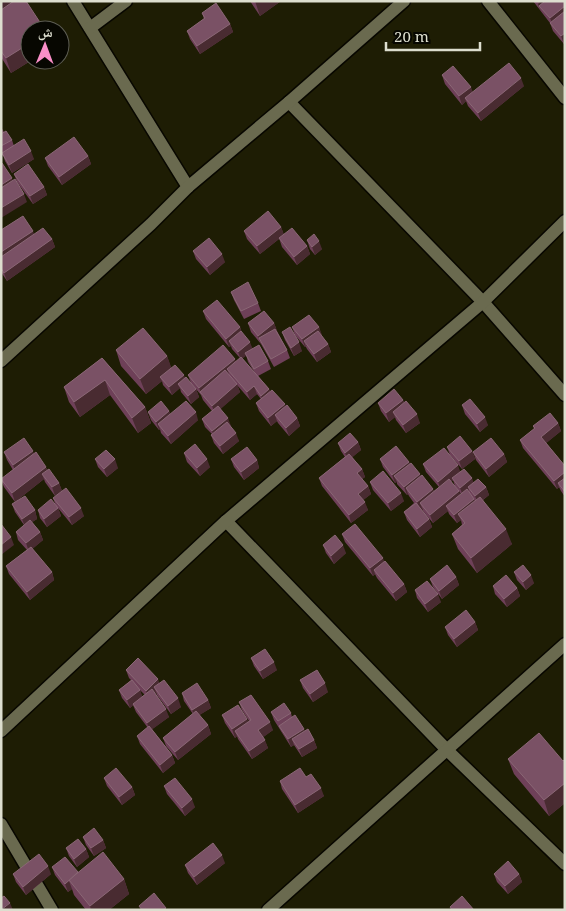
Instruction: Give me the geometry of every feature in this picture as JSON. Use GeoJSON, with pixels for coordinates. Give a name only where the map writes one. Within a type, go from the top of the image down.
{"type":"FeatureCollection","features":[{"type":"Feature","properties":{"kind":"street"},"geometry":{"type":"LineString","coordinates":[[73,1],[188,187]]}},
{"type":"Feature","properties":{"kind":"street"},"geometry":{"type":"LineString","coordinates":[[90,28],[126,1]]}},
{"type":"Feature","properties":{"kind":"street"},"geometry":{"type":"LineString","coordinates":[[385,1],[392,13]]}},
{"type":"Feature","properties":{"kind":"street"},"geometry":{"type":"LineString","coordinates":[[2,360],[151,224],[188,187],[290,102],[404,1]]}},
{"type":"Feature","properties":{"kind":"street"},"geometry":{"type":"LineString","coordinates":[[488,1],[565,98]]}},
{"type":"Feature","properties":{"kind":"street"},"geometry":{"type":"LineString","coordinates":[[290,102],[483,302],[565,395]]}},
{"type":"Feature","properties":{"kind":"street"},"geometry":{"type":"LineString","coordinates":[[1,731],[226,521],[483,302],[565,221]]}},
{"type":"Feature","properties":{"kind":"street"},"geometry":{"type":"LineString","coordinates":[[226,521],[447,750],[565,864]]}},
{"type":"Feature","properties":{"kind":"street"},"geometry":{"type":"LineString","coordinates":[[268,910],[565,644]]}},
{"type":"Feature","properties":{"kind":"street"},"geometry":{"type":"LineString","coordinates":[[1,824],[52,910]]}},
{"type":"Feature","properties":{"kind":"building"},"geometry":{"type":"Polygon","coordinates":[[[14,1],[26,1],[38,20],[20,20],[20,49],[6,58],[1,51],[1,10],[14,1]]]}},
{"type":"Feature","properties":{"kind":"building"},"geometry":{"type":"Polygon","coordinates":[[[545,1],[563,1],[565,6],[550,18],[539,6],[545,1]]]}},
{"type":"Feature","properties":{"kind":"building"},"geometry":{"type":"Polygon","coordinates":[[[216,3],[230,24],[197,46],[187,31],[205,18],[202,13],[216,3]]]}},
{"type":"Feature","properties":{"kind":"building"},"geometry":{"type":"Polygon","coordinates":[[[565,11],[565,33],[561,36],[550,23],[565,11]]]}},
{"type":"Feature","properties":{"kind":"building"},"geometry":{"type":"Polygon","coordinates":[[[509,63],[521,78],[478,113],[465,98],[509,63]]]}},
{"type":"Feature","properties":{"kind":"building"},"geometry":{"type":"Polygon","coordinates":[[[453,66],[471,87],[459,96],[442,75],[453,66]]]}},
{"type":"Feature","properties":{"kind":"building"},"geometry":{"type":"Polygon","coordinates":[[[6,131],[12,140],[1,146],[1,134],[6,131]]]}},
{"type":"Feature","properties":{"kind":"building"},"geometry":{"type":"Polygon","coordinates":[[[74,137],[88,156],[59,177],[45,158],[74,137]]]}},
{"type":"Feature","properties":{"kind":"building"},"geometry":{"type":"Polygon","coordinates":[[[24,139],[31,151],[9,165],[2,153],[24,139]]]}},
{"type":"Feature","properties":{"kind":"building"},"geometry":{"type":"Polygon","coordinates":[[[1,164],[12,178],[1,185],[1,164]]]}},
{"type":"Feature","properties":{"kind":"building"},"geometry":{"type":"Polygon","coordinates":[[[28,164],[44,187],[30,196],[14,174],[28,164]]]}},
{"type":"Feature","properties":{"kind":"building"},"geometry":{"type":"Polygon","coordinates":[[[15,179],[24,194],[1,208],[1,188],[15,179]]]}},
{"type":"Feature","properties":{"kind":"building"},"geometry":{"type":"Polygon","coordinates":[[[268,211],[281,227],[257,246],[244,231],[268,211]]]}},
{"type":"Feature","properties":{"kind":"building"},"geometry":{"type":"Polygon","coordinates":[[[23,216],[33,231],[1,252],[1,230],[23,216]]]}},
{"type":"Feature","properties":{"kind":"building"},"geometry":{"type":"Polygon","coordinates":[[[43,228],[52,239],[4,273],[1,268],[1,257],[43,228]]]}},
{"type":"Feature","properties":{"kind":"building"},"geometry":{"type":"Polygon","coordinates":[[[292,228],[307,246],[294,257],[279,238],[292,228]]]}},
{"type":"Feature","properties":{"kind":"building"},"geometry":{"type":"Polygon","coordinates":[[[314,234],[319,241],[312,247],[307,240],[314,234]]]}},
{"type":"Feature","properties":{"kind":"building"},"geometry":{"type":"Polygon","coordinates":[[[209,238],[222,254],[207,267],[193,251],[209,238]]]}},
{"type":"Feature","properties":{"kind":"building"},"geometry":{"type":"Polygon","coordinates":[[[248,282],[258,303],[241,311],[231,292],[248,282]]]}},
{"type":"Feature","properties":{"kind":"building"},"geometry":{"type":"Polygon","coordinates":[[[217,300],[240,327],[226,339],[203,311],[217,300]]]}},
{"type":"Feature","properties":{"kind":"building"},"geometry":{"type":"Polygon","coordinates":[[[264,311],[274,323],[258,336],[248,323],[264,311]]]}},
{"type":"Feature","properties":{"kind":"building"},"geometry":{"type":"Polygon","coordinates":[[[309,315],[319,327],[302,339],[292,327],[309,315]]]}},
{"type":"Feature","properties":{"kind":"building"},"geometry":{"type":"Polygon","coordinates":[[[290,327],[299,342],[291,348],[282,332],[290,327]]]}},
{"type":"Feature","properties":{"kind":"building"},"geometry":{"type":"Polygon","coordinates":[[[143,328],[167,356],[140,379],[116,350],[143,328]]]}},
{"type":"Feature","properties":{"kind":"building"},"geometry":{"type":"Polygon","coordinates":[[[275,329],[287,350],[271,359],[259,338],[275,329]]]}},
{"type":"Feature","properties":{"kind":"building"},"geometry":{"type":"Polygon","coordinates":[[[241,331],[250,342],[238,352],[229,341],[241,331]]]}},
{"type":"Feature","properties":{"kind":"building"},"geometry":{"type":"Polygon","coordinates":[[[318,331],[328,344],[314,354],[304,341],[318,331]]]}},
{"type":"Feature","properties":{"kind":"building"},"geometry":{"type":"Polygon","coordinates":[[[223,345],[235,359],[199,388],[188,375],[223,345]]]}},
{"type":"Feature","properties":{"kind":"building"},"geometry":{"type":"Polygon","coordinates":[[[259,345],[268,361],[254,369],[245,353],[259,345]]]}},
{"type":"Feature","properties":{"kind":"building"},"geometry":{"type":"Polygon","coordinates":[[[241,357],[269,389],[261,396],[254,386],[247,392],[227,369],[241,357]]]}},
{"type":"Feature","properties":{"kind":"building"},"geometry":{"type":"Polygon","coordinates":[[[102,358],[145,407],[132,418],[105,380],[74,402],[64,387],[102,358]]]}},
{"type":"Feature","properties":{"kind":"building"},"geometry":{"type":"Polygon","coordinates":[[[175,365],[184,375],[169,387],[160,377],[175,365]]]}},
{"type":"Feature","properties":{"kind":"building"},"geometry":{"type":"Polygon","coordinates":[[[225,370],[237,384],[212,406],[200,392],[225,370]]]}},
{"type":"Feature","properties":{"kind":"building"},"geometry":{"type":"Polygon","coordinates":[[[186,377],[196,389],[188,396],[178,384],[186,377]]]}},
{"type":"Feature","properties":{"kind":"building"},"geometry":{"type":"Polygon","coordinates":[[[394,389],[403,400],[386,413],[378,403],[394,389]]]}},
{"type":"Feature","properties":{"kind":"building"},"geometry":{"type":"Polygon","coordinates":[[[272,390],[285,404],[268,418],[256,403],[272,390]]]}},
{"type":"Feature","properties":{"kind":"building"},"geometry":{"type":"Polygon","coordinates":[[[470,399],[485,417],[477,424],[462,405],[470,399]]]}},
{"type":"Feature","properties":{"kind":"building"},"geometry":{"type":"Polygon","coordinates":[[[161,401],[169,411],[156,422],[148,412],[161,401]]]}},
{"type":"Feature","properties":{"kind":"building"},"geometry":{"type":"Polygon","coordinates":[[[186,401],[196,412],[168,436],[158,424],[186,401]]]}},
{"type":"Feature","properties":{"kind":"building"},"geometry":{"type":"Polygon","coordinates":[[[406,401],[417,414],[403,425],[393,412],[406,401]]]}},
{"type":"Feature","properties":{"kind":"building"},"geometry":{"type":"Polygon","coordinates":[[[287,405],[297,418],[286,428],[275,415],[287,405]]]}},
{"type":"Feature","properties":{"kind":"building"},"geometry":{"type":"Polygon","coordinates":[[[218,406],[228,418],[212,431],[202,419],[218,406]]]}},
{"type":"Feature","properties":{"kind":"building"},"geometry":{"type":"Polygon","coordinates":[[[550,413],[558,423],[541,437],[565,466],[565,472],[554,481],[520,440],[535,428],[533,426],[550,413]]]}},
{"type":"Feature","properties":{"kind":"building"},"geometry":{"type":"Polygon","coordinates":[[[227,422],[236,433],[220,446],[211,435],[227,422]]]}},
{"type":"Feature","properties":{"kind":"building"},"geometry":{"type":"Polygon","coordinates":[[[350,433],[358,442],[345,453],[338,443],[350,433]]]}},
{"type":"Feature","properties":{"kind":"building"},"geometry":{"type":"Polygon","coordinates":[[[460,436],[472,451],[459,461],[447,447],[460,436]]]}},
{"type":"Feature","properties":{"kind":"building"},"geometry":{"type":"Polygon","coordinates":[[[24,438],[33,451],[13,465],[4,452],[24,438]]]}},
{"type":"Feature","properties":{"kind":"building"},"geometry":{"type":"Polygon","coordinates":[[[491,438],[504,454],[486,469],[473,452],[491,438]]]}},
{"type":"Feature","properties":{"kind":"building"},"geometry":{"type":"Polygon","coordinates":[[[195,444],[207,459],[197,468],[184,453],[195,444]]]}},
{"type":"Feature","properties":{"kind":"building"},"geometry":{"type":"Polygon","coordinates":[[[396,446],[409,462],[392,475],[380,459],[396,446]]]}},
{"type":"Feature","properties":{"kind":"building"},"geometry":{"type":"Polygon","coordinates":[[[247,447],[257,460],[241,472],[231,459],[247,447]]]}},
{"type":"Feature","properties":{"kind":"building"},"geometry":{"type":"Polygon","coordinates":[[[444,448],[458,465],[438,482],[423,464],[444,448]]]}},
{"type":"Feature","properties":{"kind":"building"},"geometry":{"type":"Polygon","coordinates":[[[106,450],[115,459],[104,469],[95,459],[106,450]]]}},
{"type":"Feature","properties":{"kind":"building"},"geometry":{"type":"Polygon","coordinates":[[[36,452],[46,467],[12,493],[1,479],[36,452]]]}},
{"type":"Feature","properties":{"kind":"building"},"geometry":{"type":"Polygon","coordinates":[[[349,454],[362,469],[357,473],[368,486],[358,494],[365,502],[349,515],[319,478],[349,454]]]}},
{"type":"Feature","properties":{"kind":"building"},"geometry":{"type":"Polygon","coordinates":[[[411,463],[420,474],[404,487],[394,476],[411,463]]]}},
{"type":"Feature","properties":{"kind":"building"},"geometry":{"type":"Polygon","coordinates":[[[49,469],[59,483],[52,487],[42,474],[49,469]]]}},
{"type":"Feature","properties":{"kind":"building"},"geometry":{"type":"Polygon","coordinates":[[[464,469],[472,478],[460,488],[452,478],[464,469]]]}},
{"type":"Feature","properties":{"kind":"building"},"geometry":{"type":"Polygon","coordinates":[[[383,471],[401,493],[388,503],[370,482],[383,471]]]}},
{"type":"Feature","properties":{"kind":"building"},"geometry":{"type":"Polygon","coordinates":[[[422,475],[433,489],[417,502],[406,488],[422,475]]]}},
{"type":"Feature","properties":{"kind":"building"},"geometry":{"type":"Polygon","coordinates":[[[565,478],[565,492],[558,483],[565,478]]]}},
{"type":"Feature","properties":{"kind":"building"},"geometry":{"type":"Polygon","coordinates":[[[449,479],[459,491],[430,515],[420,503],[449,479]]]}},
{"type":"Feature","properties":{"kind":"building"},"geometry":{"type":"Polygon","coordinates":[[[478,479],[486,487],[475,496],[468,487],[478,479]]]}},
{"type":"Feature","properties":{"kind":"building"},"geometry":{"type":"Polygon","coordinates":[[[66,488],[81,508],[69,517],[53,498],[66,488]]]}},
{"type":"Feature","properties":{"kind":"building"},"geometry":{"type":"Polygon","coordinates":[[[467,489],[474,499],[454,515],[446,506],[467,489]]]}},
{"type":"Feature","properties":{"kind":"building"},"geometry":{"type":"Polygon","coordinates":[[[25,496],[35,510],[22,519],[12,504],[25,496]]]}},
{"type":"Feature","properties":{"kind":"building"},"geometry":{"type":"Polygon","coordinates":[[[480,497],[506,529],[471,558],[452,534],[465,523],[458,514],[480,497]]]}},
{"type":"Feature","properties":{"kind":"building"},"geometry":{"type":"Polygon","coordinates":[[[51,499],[58,508],[44,519],[38,510],[51,499]]]}},
{"type":"Feature","properties":{"kind":"building"},"geometry":{"type":"Polygon","coordinates":[[[416,503],[429,519],[417,529],[404,512],[416,503]]]}},
{"type":"Feature","properties":{"kind":"building"},"geometry":{"type":"Polygon","coordinates":[[[30,520],[40,532],[26,543],[16,532],[30,520]]]}},
{"type":"Feature","properties":{"kind":"building"},"geometry":{"type":"Polygon","coordinates":[[[1,524],[11,537],[1,545],[1,524]]]}},
{"type":"Feature","properties":{"kind":"building"},"geometry":{"type":"Polygon","coordinates":[[[355,524],[383,558],[370,568],[342,534],[355,524]]]}},
{"type":"Feature","properties":{"kind":"building"},"geometry":{"type":"Polygon","coordinates":[[[335,535],[343,545],[331,556],[323,545],[335,535]]]}},
{"type":"Feature","properties":{"kind":"building"},"geometry":{"type":"Polygon","coordinates":[[[31,547],[52,572],[27,592],[6,566],[31,547]]]}},
{"type":"Feature","properties":{"kind":"building"},"geometry":{"type":"Polygon","coordinates":[[[385,561],[404,584],[393,593],[374,570],[385,561]]]}},
{"type":"Feature","properties":{"kind":"building"},"geometry":{"type":"Polygon","coordinates":[[[447,565],[456,577],[439,591],[430,579],[447,565]]]}},
{"type":"Feature","properties":{"kind":"building"},"geometry":{"type":"Polygon","coordinates":[[[523,565],[531,575],[523,582],[514,572],[523,565]]]}},
{"type":"Feature","properties":{"kind":"building"},"geometry":{"type":"Polygon","coordinates":[[[506,575],[517,588],[504,599],[493,586],[506,575]]]}},
{"type":"Feature","properties":{"kind":"building"},"geometry":{"type":"Polygon","coordinates":[[[427,581],[438,594],[425,604],[415,590],[427,581]]]}},
{"type":"Feature","properties":{"kind":"building"},"geometry":{"type":"Polygon","coordinates":[[[466,610],[475,622],[454,639],[445,627],[466,610]]]}},
{"type":"Feature","properties":{"kind":"building"},"geometry":{"type":"Polygon","coordinates":[[[265,649],[274,662],[260,671],[251,658],[265,649]]]}},
{"type":"Feature","properties":{"kind":"building"},"geometry":{"type":"Polygon","coordinates":[[[138,658],[158,679],[146,691],[126,670],[138,658]]]}},
{"type":"Feature","properties":{"kind":"building"},"geometry":{"type":"Polygon","coordinates":[[[317,670],[325,683],[310,694],[300,680],[317,670]]]}},
{"type":"Feature","properties":{"kind":"building"},"geometry":{"type":"Polygon","coordinates":[[[132,680],[140,690],[127,700],[119,690],[132,680]]]}},
{"type":"Feature","properties":{"kind":"building"},"geometry":{"type":"Polygon","coordinates":[[[164,680],[178,698],[168,706],[154,687],[164,680]]]}},
{"type":"Feature","properties":{"kind":"building"},"geometry":{"type":"Polygon","coordinates":[[[197,683],[208,700],[192,710],[182,693],[197,683]]]}},
{"type":"Feature","properties":{"kind":"building"},"geometry":{"type":"Polygon","coordinates":[[[152,689],[166,709],[147,723],[133,704],[152,689]]]}},
{"type":"Feature","properties":{"kind":"building"},"geometry":{"type":"Polygon","coordinates":[[[251,695],[270,722],[258,730],[265,740],[249,751],[235,731],[251,720],[239,702],[251,695]]]}},
{"type":"Feature","properties":{"kind":"building"},"geometry":{"type":"Polygon","coordinates":[[[284,703],[291,713],[278,721],[271,712],[284,703]]]}},
{"type":"Feature","properties":{"kind":"building"},"geometry":{"type":"Polygon","coordinates":[[[238,705],[247,719],[232,729],[222,715],[238,705]]]}},
{"type":"Feature","properties":{"kind":"building"},"geometry":{"type":"Polygon","coordinates":[[[196,711],[208,725],[175,752],[163,738],[196,711]]]}},
{"type":"Feature","properties":{"kind":"building"},"geometry":{"type":"Polygon","coordinates":[[[295,715],[304,729],[288,739],[279,726],[295,715]]]}},
{"type":"Feature","properties":{"kind":"building"},"geometry":{"type":"Polygon","coordinates":[[[149,726],[172,755],[160,765],[137,736],[149,726]]]}},
{"type":"Feature","properties":{"kind":"building"},"geometry":{"type":"Polygon","coordinates":[[[308,729],[314,740],[299,749],[292,739],[308,729]]]}},
{"type":"Feature","properties":{"kind":"building"},"geometry":{"type":"Polygon","coordinates":[[[539,733],[563,761],[565,759],[565,783],[544,800],[508,759],[539,733]]]}},
{"type":"Feature","properties":{"kind":"building"},"geometry":{"type":"Polygon","coordinates":[[[116,768],[132,787],[119,797],[104,778],[116,768]]]}},
{"type":"Feature","properties":{"kind":"building"},"geometry":{"type":"Polygon","coordinates":[[[300,768],[306,777],[311,774],[321,788],[295,805],[280,781],[300,768]]]}},
{"type":"Feature","properties":{"kind":"building"},"geometry":{"type":"Polygon","coordinates":[[[175,778],[192,799],[182,808],[164,786],[175,778]]]}},
{"type":"Feature","properties":{"kind":"building"},"geometry":{"type":"Polygon","coordinates":[[[94,828],[103,840],[91,848],[83,837],[94,828]]]}},
{"type":"Feature","properties":{"kind":"building"},"geometry":{"type":"Polygon","coordinates":[[[78,839],[86,849],[74,859],[66,848],[78,839]]]}},
{"type":"Feature","properties":{"kind":"building"},"geometry":{"type":"Polygon","coordinates":[[[213,843],[222,855],[194,877],[185,865],[213,843]]]}},
{"type":"Feature","properties":{"kind":"building"},"geometry":{"type":"Polygon","coordinates":[[[103,852],[124,879],[90,906],[69,880],[103,852]]]}},
{"type":"Feature","properties":{"kind":"building"},"geometry":{"type":"Polygon","coordinates":[[[39,854],[48,866],[23,887],[13,874],[39,854]]]}},
{"type":"Feature","properties":{"kind":"building"},"geometry":{"type":"Polygon","coordinates":[[[65,857],[78,872],[65,884],[52,867],[65,857]]]}},
{"type":"Feature","properties":{"kind":"building"},"geometry":{"type":"Polygon","coordinates":[[[508,861],[519,874],[505,886],[494,874],[508,861]]]}},
{"type":"Feature","properties":{"kind":"building"},"geometry":{"type":"Polygon","coordinates":[[[154,893],[166,908],[163,910],[142,910],[139,906],[154,893]]]}},
{"type":"Feature","properties":{"kind":"building"},"geometry":{"type":"Polygon","coordinates":[[[4,896],[10,903],[1,910],[1,898],[4,896]]]}},
{"type":"Feature","properties":{"kind":"building"},"geometry":{"type":"Polygon","coordinates":[[[462,896],[474,910],[452,910],[450,907],[462,896]]]}}]}
